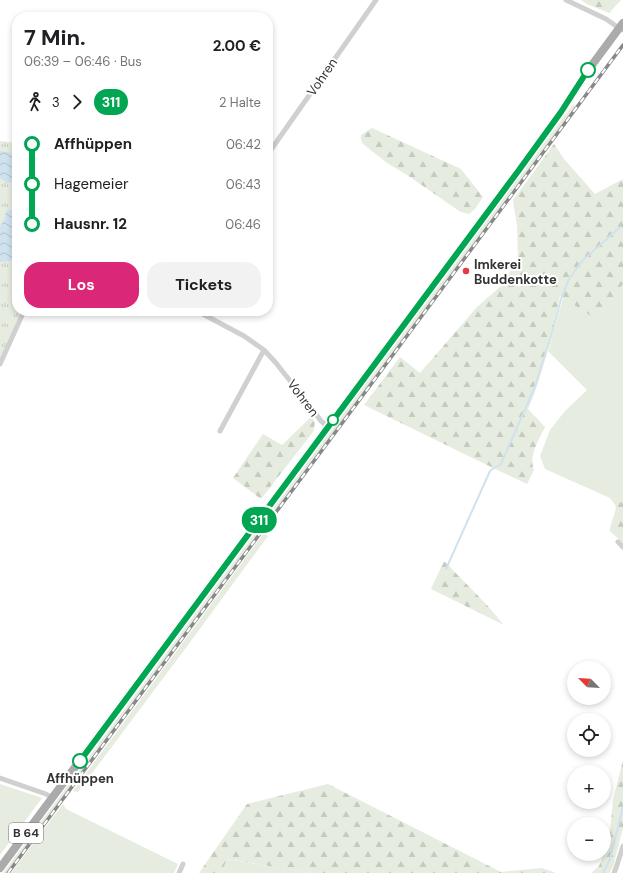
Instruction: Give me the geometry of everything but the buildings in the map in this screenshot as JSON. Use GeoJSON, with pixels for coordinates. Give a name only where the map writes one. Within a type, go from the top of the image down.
{"type":"FeatureCollection","features":[{"type":"Feature","properties":{"kind":"main road","name":"B 64"},"geometry":{"type":"LineString","coordinates":[[0,868],[556,118],[589,69],[622,27]]}},
{"type":"Feature","properties":{"kind":"street","name":"Vohren"},"geometry":{"type":"LineString","coordinates":[[273,147],[376,0]]}},
{"type":"Feature","properties":{"kind":"street"},"geometry":{"type":"LineString","coordinates":[[566,0],[622,27]]}},
{"type":"Feature","properties":{"kind":"street"},"geometry":{"type":"LineString","coordinates":[[0,364],[22,316]]}},
{"type":"Feature","properties":{"kind":"street","name":"Vohren"},"geometry":{"type":"LineString","coordinates":[[206,316],[244,336],[264,350],[276,363],[321,421],[328,427]]}},
{"type":"Feature","properties":{"kind":"street"},"geometry":{"type":"LineString","coordinates":[[220,431],[264,350]]}},
{"type":"Feature","properties":{"kind":"street"},"geometry":{"type":"LineString","coordinates":[[618,542],[623,547]]}},
{"type":"Feature","properties":{"kind":"street"},"geometry":{"type":"LineString","coordinates":[[0,778],[46,794],[52,798]]}},
{"type":"Feature","properties":{"kind":"street"},"geometry":{"type":"LineString","coordinates":[[614,873],[623,846]]}},
{"type":"Feature","properties":{"kind":"street"},"geometry":{"type":"LineString","coordinates":[[179,873],[183,864]]}},
{"type":"Feature","properties":{"kind":"green space"},"geometry":{"type":"Polygon","coordinates":[[[581,0],[621,0],[609,13],[581,0]]]}},
{"type":"Feature","properties":{"kind":"green space"},"geometry":{"type":"Polygon","coordinates":[[[574,104],[575,107],[7,873],[3,873],[565,115],[574,104]]]}},
{"type":"Feature","properties":{"kind":"green space"},"geometry":{"type":"Polygon","coordinates":[[[372,128],[461,169],[483,197],[475,209],[469,214],[459,211],[387,163],[363,144],[361,140],[361,135],[372,128]]]}},
{"type":"Feature","properties":{"kind":"green space"},"geometry":{"type":"Polygon","coordinates":[[[0,141],[12,142],[12,316],[19,316],[0,359],[0,141]]]}},
{"type":"Feature","properties":{"kind":"green space"},"geometry":{"type":"Polygon","coordinates":[[[554,144],[564,159],[595,194],[623,179],[623,284],[596,319],[560,296],[543,368],[528,409],[545,427],[533,453],[532,459],[534,470],[527,484],[364,405],[400,357],[420,373],[477,307],[501,286],[518,259],[517,226],[513,200],[554,144]]]}},
{"type":"Feature","properties":{"kind":"green space"},"geometry":{"type":"Polygon","coordinates":[[[623,284],[623,503],[545,469],[540,456],[550,430],[565,411],[587,390],[548,351],[563,298],[596,318],[623,284]]]}},
{"type":"Feature","properties":{"kind":"green space"},"geometry":{"type":"Polygon","coordinates":[[[312,416],[315,423],[313,432],[261,499],[233,478],[263,434],[282,445],[312,416]]]}},
{"type":"Feature","properties":{"kind":"green space"},"geometry":{"type":"Polygon","coordinates":[[[610,498],[623,503],[623,543],[610,531],[616,506],[610,498]]]}},
{"type":"Feature","properties":{"kind":"green space"},"geometry":{"type":"Polygon","coordinates":[[[264,533],[268,536],[191,641],[78,792],[73,791],[264,533]]]}},
{"type":"Feature","properties":{"kind":"green space"},"geometry":{"type":"Polygon","coordinates":[[[444,561],[486,604],[504,625],[431,589],[444,561]]]}},
{"type":"Feature","properties":{"kind":"green space"},"geometry":{"type":"Polygon","coordinates":[[[623,760],[623,828],[613,867],[609,873],[591,873],[599,866],[601,861],[611,861],[611,821],[613,800],[623,760]]]}},
{"type":"Feature","properties":{"kind":"green space"},"geometry":{"type":"Polygon","coordinates":[[[0,784],[42,798],[0,855],[0,784]]]}},
{"type":"Feature","properties":{"kind":"green space"},"geometry":{"type":"Polygon","coordinates":[[[328,784],[501,872],[542,868],[556,873],[311,873],[227,859],[221,873],[199,873],[247,804],[328,784]]]}},
{"type":"Feature","properties":{"kind":"green space"},"geometry":{"type":"Polygon","coordinates":[[[63,804],[66,809],[178,864],[174,873],[11,873],[63,804]]]}},
{"type":"Feature","properties":{"kind":"green space"},"geometry":{"type":"Polygon","coordinates":[[[226,859],[311,873],[221,873],[226,859]]]}},
{"type":"Feature","properties":{"kind":"water"},"geometry":{"type":"Polygon","coordinates":[[[0,151],[12,153],[12,182],[7,183],[0,178],[0,151]]]}},
{"type":"Feature","properties":{"kind":"water"},"geometry":{"type":"Polygon","coordinates":[[[12,209],[12,261],[0,262],[0,227],[4,220],[6,211],[12,209]]]}},
{"type":"Feature","properties":{"kind":"waterway"},"geometry":{"type":"LineString","coordinates":[[446,569],[490,471],[501,464],[534,389],[561,299],[569,279],[582,261],[620,227]]}},
{"type":"Feature","properties":{"kind":"waterway"},"geometry":{"type":"LineString","coordinates":[[603,873],[610,859],[623,807]]}},
{"type":"Feature","properties":{"kind":"railway"},"geometry":{"type":"LineString","coordinates":[[8,873],[623,45]]}},
{"type":"Feature","properties":{"kind":"bus line","name":"311"},"geometry":{"type":"LineString","coordinates":[[80,761],[519,170],[561,112],[588,70]]}},
{"type":"Feature","properties":{"kind":"place","name":"Imkerei Buddenkotte"},"geometry":{"type":"Point","coordinates":[466,271]}},
{"type":"Feature","properties":{"kind":"place","name":"Affhüppen"},"geometry":{"type":"Point","coordinates":[80,761]}}]}
